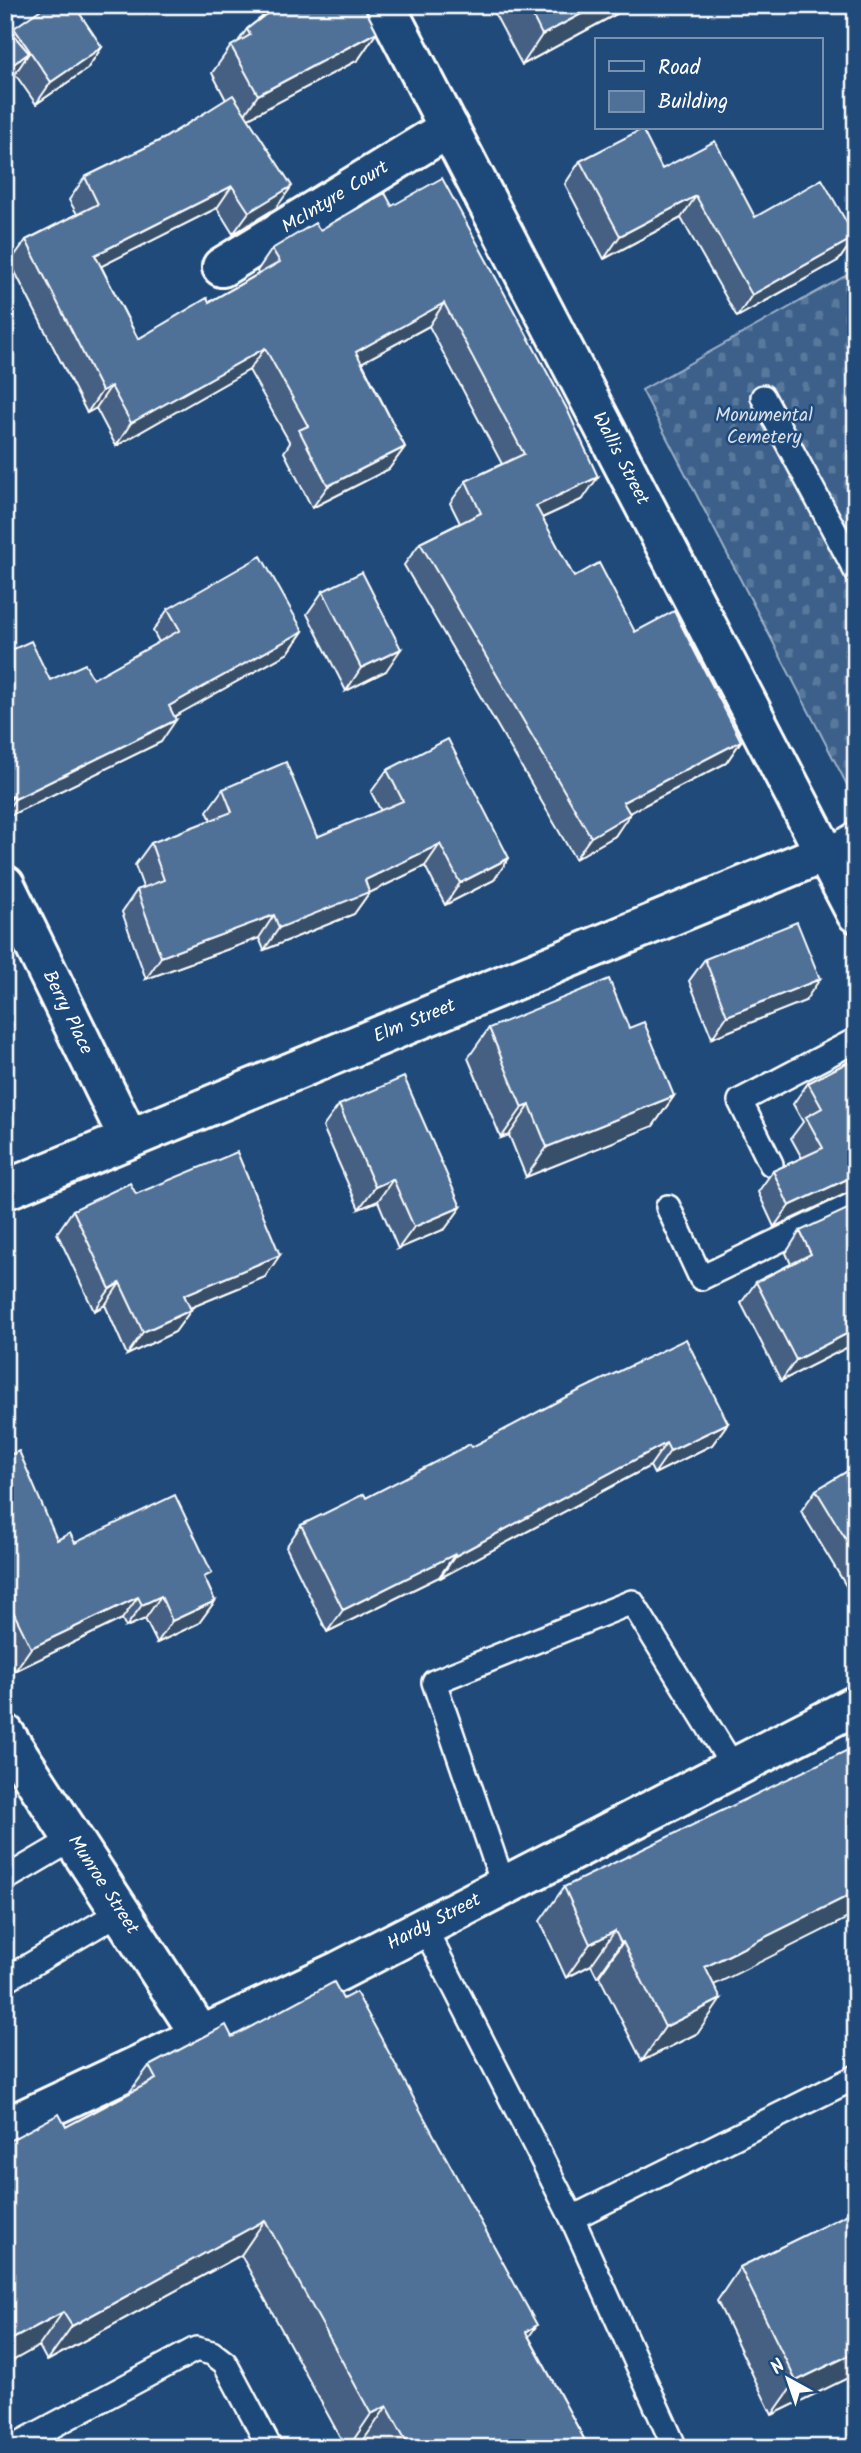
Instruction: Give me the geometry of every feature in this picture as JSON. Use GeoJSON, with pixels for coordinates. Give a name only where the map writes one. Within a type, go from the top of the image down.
{"type":"FeatureCollection","features":[{"type":"Feature","properties":{"kind":"street","name":"Wallis Street"},"geometry":{"type":"LineString","coordinates":[[385,5],[856,913]]}},
{"type":"Feature","properties":{"kind":"street","name":"McIntyre Court"},"geometry":{"type":"LineString","coordinates":[[222,267],[449,128]]}},
{"type":"Feature","properties":{"kind":"street","name":"Elm Street"},"geometry":{"type":"LineString","coordinates":[[5,1190],[824,853]]}},
{"type":"Feature","properties":{"kind":"street","name":"Berry Place"},"geometry":{"type":"LineString","coordinates":[[5,885],[129,1139]]}},
{"type":"Feature","properties":{"kind":"street","name":"Hardy Street"},"geometry":{"type":"LineString","coordinates":[[5,2128],[339,1971],[856,1705]]}},
{"type":"Feature","properties":{"kind":"street","name":"Munroe Street"},"geometry":{"type":"LineString","coordinates":[[5,1734],[201,2036]]}},
{"type":"Feature","properties":{"kind":"lane"},"geometry":{"type":"LineString","coordinates":[[763,397],[856,571]]}},
{"type":"Feature","properties":{"kind":"lane"},"geometry":{"type":"LineString","coordinates":[[824,853],[856,833]]}},
{"type":"Feature","properties":{"kind":"lane"},"geometry":{"type":"LineString","coordinates":[[771,1164],[740,1101],[856,1040]]}},
{"type":"Feature","properties":{"kind":"lane"},"geometry":{"type":"LineString","coordinates":[[668,1208],[701,1279],[856,1203]]}},
{"type":"Feature","properties":{"kind":"lane"},"geometry":{"type":"LineString","coordinates":[[504,1887],[434,1682],[632,1602],[734,1768]]}},
{"type":"Feature","properties":{"kind":"lane"},"geometry":{"type":"LineString","coordinates":[[5,1879],[73,1839]]}},
{"type":"Feature","properties":{"kind":"lane"},"geometry":{"type":"LineString","coordinates":[[5,1980],[120,1912]]}},
{"type":"Feature","properties":{"kind":"lane"},"geometry":{"type":"LineString","coordinates":[[424,1927],[572,2218],[675,2448]]}},
{"type":"Feature","properties":{"kind":"lane"},"geometry":{"type":"LineString","coordinates":[[572,2218],[856,2077]]}},
{"type":"Feature","properties":{"kind":"lane"},"geometry":{"type":"LineString","coordinates":[[10,2448],[196,2349],[212,2353],[225,2363],[271,2448]]}},
{"type":"Feature","properties":{"kind":"green space","name":"Monumental Cemetery"},"geometry":{"type":"Polygon","coordinates":[[[856,270],[856,802],[642,390],[856,270]]]}},
{"type":"Feature","properties":{"kind":"building"},"geometry":{"type":"Polygon","coordinates":[[[47,5],[74,5],[102,47],[51,82],[14,28],[47,5]]]}},
{"type":"Feature","properties":{"kind":"building"},"geometry":{"type":"Polygon","coordinates":[[[278,5],[363,5],[377,32],[258,95],[231,46],[250,35],[247,29],[278,5]]]}},
{"type":"Feature","properties":{"kind":"building"},"geometry":{"type":"Polygon","coordinates":[[[527,5],[598,5],[542,35],[527,5]]]}},
{"type":"Feature","properties":{"kind":"building"},"geometry":{"type":"Polygon","coordinates":[[[5,25],[29,53],[5,70],[5,25]]]}},
{"type":"Feature","properties":{"kind":"building"},"geometry":{"type":"Polygon","coordinates":[[[233,95],[292,186],[249,212],[232,186],[95,255],[138,339],[207,298],[209,302],[280,262],[272,249],[315,223],[320,230],[385,193],[392,206],[442,178],[567,409],[598,477],[536,506],[574,577],[599,563],[635,632],[674,611],[741,741],[623,802],[630,814],[591,837],[420,543],[481,513],[466,481],[524,454],[444,303],[356,352],[405,447],[328,486],[299,430],[308,426],[265,348],[131,423],[111,386],[102,391],[26,240],[98,204],[85,177],[163,139],[233,95]]]}},
{"type":"Feature","properties":{"kind":"building"},"geometry":{"type":"Polygon","coordinates":[[[640,130],[642,130],[662,169],[715,141],[755,217],[822,179],[855,237],[752,295],[696,196],[620,236],[580,161],[640,130]]]}},
{"type":"Feature","properties":{"kind":"building"},"geometry":{"type":"Polygon","coordinates":[[[261,556],[303,631],[169,706],[176,720],[15,799],[13,796],[5,799],[5,730],[8,729],[5,723],[5,653],[31,641],[50,680],[85,664],[93,679],[180,630],[168,609],[261,556]]]}},
{"type":"Feature","properties":{"kind":"building"},"geometry":{"type":"Polygon","coordinates":[[[362,572],[401,649],[361,668],[323,591],[362,572]]]}},
{"type":"Feature","properties":{"kind":"building"},"geometry":{"type":"Polygon","coordinates":[[[448,739],[509,858],[460,883],[440,844],[365,880],[369,892],[279,928],[274,915],[161,957],[137,890],[164,880],[151,843],[232,812],[223,789],[286,762],[317,837],[403,801],[387,770],[448,739]]]}},
{"type":"Feature","properties":{"kind":"building"},"geometry":{"type":"Polygon","coordinates":[[[797,922],[820,979],[727,1016],[705,959],[797,922]]]}},
{"type":"Feature","properties":{"kind":"building"},"geometry":{"type":"Polygon","coordinates":[[[609,979],[629,1028],[644,1022],[674,1096],[547,1147],[530,1105],[522,1108],[489,1028],[609,979]]]}},
{"type":"Feature","properties":{"kind":"building"},"geometry":{"type":"Polygon","coordinates":[[[5,1009],[12,1026],[5,1029],[5,1009]]]}},
{"type":"Feature","properties":{"kind":"building"},"geometry":{"type":"Polygon","coordinates":[[[856,1058],[856,1175],[789,1206],[773,1171],[823,1148],[806,1117],[822,1108],[808,1083],[856,1058]]]}},
{"type":"Feature","properties":{"kind":"building"},"geometry":{"type":"Polygon","coordinates":[[[404,1077],[461,1207],[414,1227],[393,1179],[375,1187],[339,1105],[404,1077]]]}},
{"type":"Feature","properties":{"kind":"building"},"geometry":{"type":"Polygon","coordinates":[[[237,1152],[280,1255],[184,1295],[191,1310],[143,1332],[120,1283],[110,1289],[73,1210],[130,1183],[136,1194],[237,1152]]]}},
{"type":"Feature","properties":{"kind":"building"},"geometry":{"type":"Polygon","coordinates":[[[856,1205],[856,1329],[796,1360],[756,1282],[811,1254],[800,1231],[856,1205]]]}},
{"type":"Feature","properties":{"kind":"building"},"geometry":{"type":"Polygon","coordinates":[[[686,1339],[728,1423],[670,1451],[666,1443],[455,1556],[343,1610],[301,1525],[364,1494],[366,1498],[470,1444],[472,1447],[564,1398],[686,1339]]]}},
{"type":"Feature","properties":{"kind":"building"},"geometry":{"type":"Polygon","coordinates":[[[19,1451],[57,1540],[70,1533],[75,1543],[175,1495],[212,1573],[204,1577],[215,1601],[172,1621],[161,1596],[142,1605],[138,1597],[31,1648],[5,1595],[5,1457],[19,1451]]]}},
{"type":"Feature","properties":{"kind":"building"},"geometry":{"type":"Polygon","coordinates":[[[856,1466],[856,1556],[816,1490],[856,1466]]]}},
{"type":"Feature","properties":{"kind":"building"},"geometry":{"type":"Polygon","coordinates":[[[856,1746],[856,1892],[705,1967],[721,1999],[665,2027],[623,1942],[621,1943],[615,1931],[590,1944],[564,1887],[856,1746]]]}},
{"type":"Feature","properties":{"kind":"building"},"geometry":{"type":"Polygon","coordinates":[[[334,1982],[343,1999],[356,1992],[537,2325],[526,2332],[589,2448],[410,2448],[387,2406],[371,2414],[265,2220],[72,2326],[63,2312],[5,2343],[5,2143],[59,2114],[66,2127],[156,2079],[149,2066],[226,2025],[232,2037],[334,1982]]]}},
{"type":"Feature","properties":{"kind":"building"},"geometry":{"type":"Polygon","coordinates":[[[856,2210],[856,2352],[796,2381],[740,2267],[856,2210]]]}}]}
